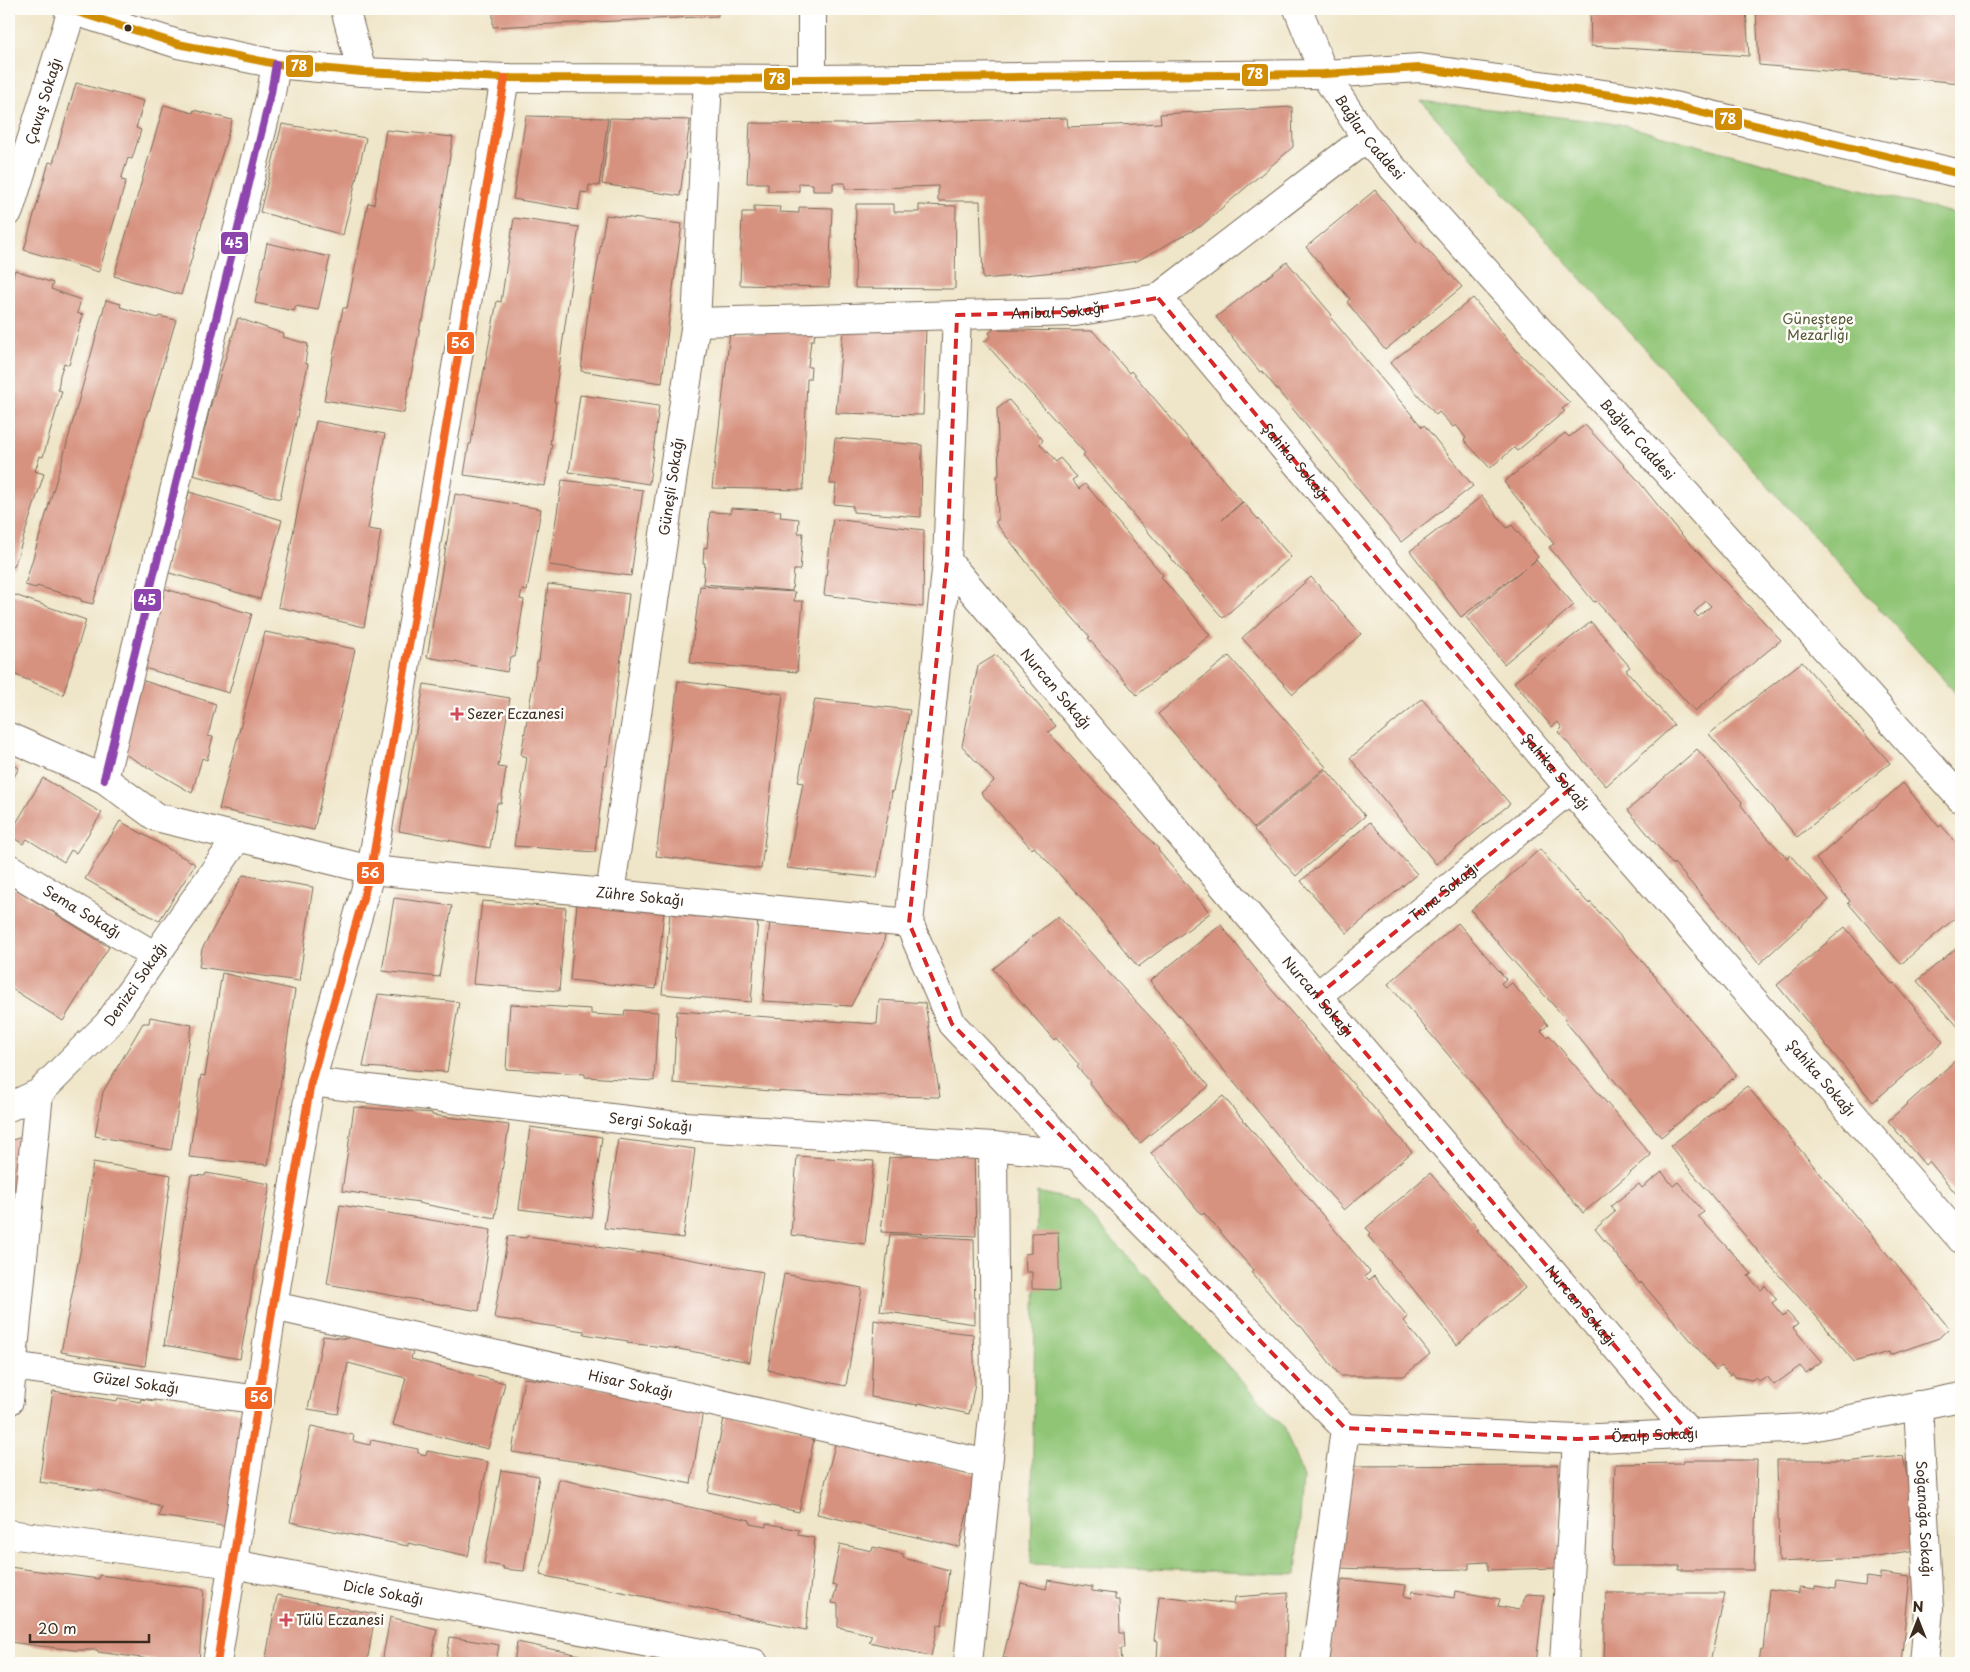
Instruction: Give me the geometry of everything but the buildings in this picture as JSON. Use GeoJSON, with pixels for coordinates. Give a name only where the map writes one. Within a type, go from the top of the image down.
{"type":"FeatureCollection","features":[{"type":"Feature","properties":{"kind":"street"},"geometry":{"type":"LineString","coordinates":[[70,9],[178,44],[276,64],[362,72],[505,78],[812,79],[1324,74],[1420,68],[1653,101],[1961,174]]}},
{"type":"Feature","properties":{"kind":"street","name":"Çavuş Sokağı"},"geometry":{"type":"LineString","coordinates":[[9,211],[61,49],[70,9]]}},
{"type":"Feature","properties":{"kind":"street"},"geometry":{"type":"LineString","coordinates":[[344,9],[362,72]]}},
{"type":"Feature","properties":{"kind":"street"},"geometry":{"type":"LineString","coordinates":[[812,9],[812,79]]}},
{"type":"Feature","properties":{"kind":"street","name":"Bağlar Caddesi"},"geometry":{"type":"LineString","coordinates":[[1298,9],[1324,74],[1366,138],[1961,799]]}},
{"type":"Feature","properties":{"kind":"street"},"geometry":{"type":"LineString","coordinates":[[104,779],[271,93],[276,64]]}},
{"type":"Feature","properties":{"kind":"street"},"geometry":{"type":"LineString","coordinates":[[217,1663],[311,1082],[371,870],[505,78]]}},
{"type":"Feature","properties":{"kind":"street","name":"Güneşli Sokağı"},"geometry":{"type":"LineString","coordinates":[[610,892],[696,322],[708,79]]}},
{"type":"Feature","properties":{"kind":"street","name":"Anibal Sokağı"},"geometry":{"type":"LineString","coordinates":[[696,322],[1075,312],[1158,298],[1366,138]]}},
{"type":"Feature","properties":{"kind":"street","name":"Şahika Sokağı"},"geometry":{"type":"LineString","coordinates":[[1158,298],[1570,789],[1961,1239]]}},
{"type":"Feature","properties":{"kind":"street"},"geometry":{"type":"LineString","coordinates":[[957,315],[947,561],[909,923],[952,1024],[1076,1155],[1345,1428],[1315,1663]]}},
{"type":"Feature","properties":{"kind":"street","name":"Nurcan Sokağı"},"geometry":{"type":"LineString","coordinates":[[947,561],[1689,1434]]}},
{"type":"Feature","properties":{"kind":"street"},"geometry":{"type":"LineString","coordinates":[[9,737],[104,779],[156,817],[238,837]]}},
{"type":"Feature","properties":{"kind":"street","name":"Tuna Sokağı"},"geometry":{"type":"LineString","coordinates":[[1317,996],[1570,789]]}},
{"type":"Feature","properties":{"kind":"street","name":"Zühre Sokağı"},"geometry":{"type":"LineString","coordinates":[[238,837],[371,870],[610,892],[909,923]]}},
{"type":"Feature","properties":{"kind":"street","name":"Denizci Sokağı"},"geometry":{"type":"LineString","coordinates":[[9,1107],[39,1093],[108,1024],[238,837]]}},
{"type":"Feature","properties":{"kind":"street","name":"Sema Sokağı"},"geometry":{"type":"LineString","coordinates":[[9,868],[156,956]]}},
{"type":"Feature","properties":{"kind":"street","name":"Sergi Sokağı"},"geometry":{"type":"LineString","coordinates":[[311,1082],[669,1125],[993,1146],[1076,1155]]}},
{"type":"Feature","properties":{"kind":"street"},"geometry":{"type":"LineString","coordinates":[[9,1401],[39,1093]]}},
{"type":"Feature","properties":{"kind":"street"},"geometry":{"type":"LineString","coordinates":[[968,1663],[995,1397],[993,1146]]}},
{"type":"Feature","properties":{"kind":"street","name":"Hisar Sokağı"},"geometry":{"type":"LineString","coordinates":[[274,1306],[988,1464]]}},
{"type":"Feature","properties":{"kind":"street","name":"Güzel Sokağı"},"geometry":{"type":"LineString","coordinates":[[12,1366],[260,1400]]}},
{"type":"Feature","properties":{"kind":"street","name":"Özalp Sokağı"},"geometry":{"type":"LineString","coordinates":[[1345,1428],[1577,1439],[1689,1434],[1806,1428],[1918,1404],[1961,1397]]}},
{"type":"Feature","properties":{"kind":"street","name":"Soğanağa Sokağı"},"geometry":{"type":"LineString","coordinates":[[1918,1404],[1929,1609],[1924,1663]]}},
{"type":"Feature","properties":{"kind":"street"},"geometry":{"type":"LineString","coordinates":[[1564,1663],[1577,1439]]}},
{"type":"Feature","properties":{"kind":"street","name":"Dicle Sokağı"},"geometry":{"type":"LineString","coordinates":[[9,1534],[233,1564],[754,1663]]}},
{"type":"Feature","properties":{"kind":"highlighted area"},"geometry":{"type":"Polygon","coordinates":[[[1158,298],[1570,789],[1317,996],[1689,1433],[1577,1439],[1345,1428],[952,1024],[909,923],[947,561],[957,315],[1075,312],[1158,298]]]}},
{"type":"Feature","properties":{"kind":"green space","name":"Güneştepe Mezarlığı"},"geometry":{"type":"Polygon","coordinates":[[[1421,101],[1619,124],[1961,215],[1961,699],[1421,101]]]}},
{"type":"Feature","properties":{"kind":"green space"},"geometry":{"type":"Polygon","coordinates":[[[1037,1192],[1077,1201],[1284,1427],[1303,1477],[1296,1575],[1031,1564],[1037,1192]]]}},
{"type":"Feature","properties":{"kind":"transit line","name":"78"},"geometry":{"type":"LineString","coordinates":[[68,9],[178,44],[276,64],[362,72],[505,78],[812,79],[1324,74],[1420,68],[1653,101],[1961,174]]}},
{"type":"Feature","properties":{"kind":"transit line","name":"45"},"geometry":{"type":"LineString","coordinates":[[104,779],[271,93],[276,64]]}},
{"type":"Feature","properties":{"kind":"transit line","name":"56"},"geometry":{"type":"LineString","coordinates":[[217,1663],[273,1306],[311,1082],[371,870],[505,78]]}},
{"type":"Feature","properties":{"kind":"place","name":"Sezer Eczanesi"},"geometry":{"type":"Point","coordinates":[457,714]}},
{"type":"Feature","properties":{"kind":"place","name":"Tülü Eczanesi"},"geometry":{"type":"Point","coordinates":[286,1620]}}]}
